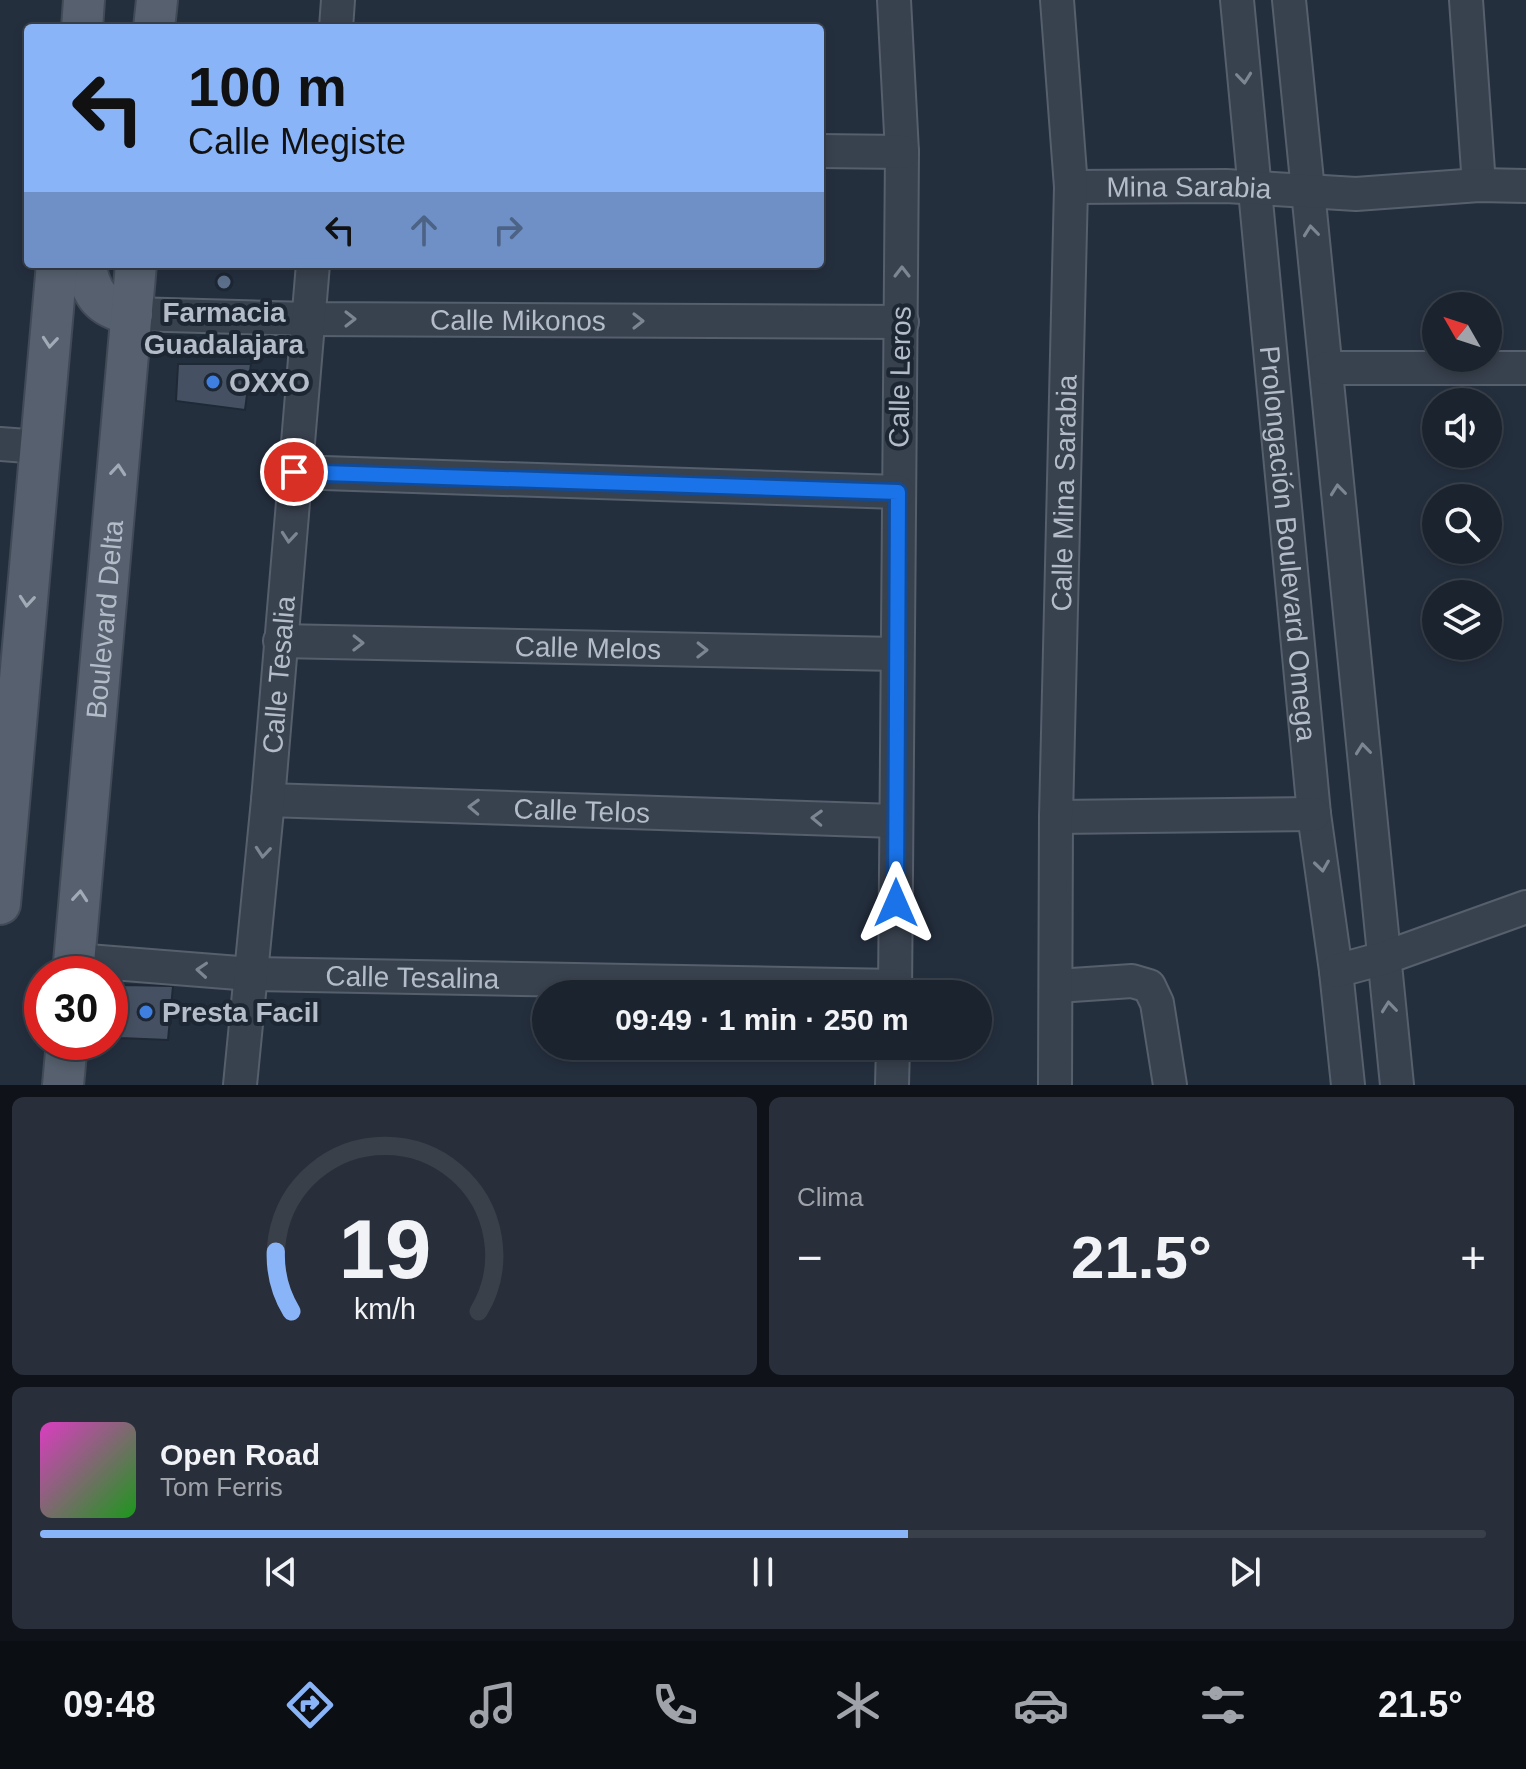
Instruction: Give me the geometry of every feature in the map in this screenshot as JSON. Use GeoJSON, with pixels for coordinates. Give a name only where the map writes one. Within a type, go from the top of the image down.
{"type":"FeatureCollection","features":[{"type":"Feature","properties":{"kind":"main road"},"geometry":{"type":"LineString","coordinates":[[82,24],[84,0]]}},
{"type":"Feature","properties":{"kind":"main road"},"geometry":{"type":"LineString","coordinates":[[154,24],[157,0]]}},
{"type":"Feature","properties":{"kind":"main road"},"geometry":{"type":"LineString","coordinates":[[0,904],[57,268]]}},
{"type":"Feature","properties":{"kind":"main road"},"geometry":{"type":"LineString","coordinates":[[86,268],[90,286],[101,301],[116,311],[132,314]]}},
{"type":"Feature","properties":{"kind":"main road","name":"Boulevard Delta"},"geometry":{"type":"LineString","coordinates":[[75,956],[136,268]]}},
{"type":"Feature","properties":{"kind":"main road"},"geometry":{"type":"LineString","coordinates":[[63,1085],[65,1060]]}},
{"type":"Feature","properties":{"kind":"street"},"geometry":{"type":"LineString","coordinates":[[336,24],[338,0]]}},
{"type":"Feature","properties":{"kind":"street","name":"Calle Leros"},"geometry":{"type":"LineString","coordinates":[[894,0],[900,63],[902,152],[896,980]]}},
{"type":"Feature","properties":{"kind":"street","name":"Calle Mina Sarabia"},"geometry":{"type":"LineString","coordinates":[[1055,1085],[1056,817],[1071,187],[1057,0]]}},
{"type":"Feature","properties":{"kind":"street","name":"Prolongación Boulevard Omega"},"geometry":{"type":"LineString","coordinates":[[1237,0],[1314,814],[1348,1085]]}},
{"type":"Feature","properties":{"kind":"street","name":"Prolongación Boulevard Omega"},"geometry":{"type":"LineString","coordinates":[[1289,0],[1397,1085]]}},
{"type":"Feature","properties":{"kind":"street"},"geometry":{"type":"LineString","coordinates":[[1466,0],[1479,185]]}},
{"type":"Feature","properties":{"kind":"street"},"geometry":{"type":"LineString","coordinates":[[824,151],[902,152]]}},
{"type":"Feature","properties":{"kind":"street","name":"Mina Sarabia"},"geometry":{"type":"LineString","coordinates":[[1071,187],[1226,186],[1356,194],[1479,185],[1526,186]]}},
{"type":"Feature","properties":{"kind":"street","name":"Calle Tesalia"},"geometry":{"type":"LineString","coordinates":[[240,1085],[268,800],[313,268]]}},
{"type":"Feature","properties":{"kind":"street","name":"Calle Mikonos"},"geometry":{"type":"LineString","coordinates":[[132,314],[308,319],[902,322]]}},
{"type":"Feature","properties":{"kind":"street"},"geometry":{"type":"LineString","coordinates":[[1326,368],[1526,368],[1526,376]]}},
{"type":"Feature","properties":{"kind":"street"},"geometry":{"type":"LineString","coordinates":[[0,444],[41,447]]}},
{"type":"Feature","properties":{"kind":"street"},"geometry":{"type":"LineString","coordinates":[[294,472],[898,492]]}},
{"type":"Feature","properties":{"kind":"street","name":"Calle Melos"},"geometry":{"type":"LineString","coordinates":[[280,641],[897,654]]}},
{"type":"Feature","properties":{"kind":"street","name":"Calle Telos"},"geometry":{"type":"LineString","coordinates":[[268,800],[895,821]]}},
{"type":"Feature","properties":{"kind":"street"},"geometry":{"type":"LineString","coordinates":[[1056,817],[1314,814]]}},
{"type":"Feature","properties":{"kind":"street"},"geometry":{"type":"LineString","coordinates":[[1336,971],[1384,958],[1526,907]]}},
{"type":"Feature","properties":{"kind":"street","name":"Calle Tesalina"},"geometry":{"type":"LineString","coordinates":[[128,969],[532,981]]}},
{"type":"Feature","properties":{"kind":"street"},"geometry":{"type":"LineString","coordinates":[[1057,986],[1132,981],[1149,986],[1157,1003],[1170,1085]]}},
{"type":"Feature","properties":{"kind":"street"},"geometry":{"type":"LineString","coordinates":[[892,1085],[893,1060]]}},
{"type":"Feature","properties":{"kind":"building","name":"OXXO"},"geometry":{"type":"Polygon","coordinates":[[[178,364],[251,364],[245,410],[176,401],[178,364]]]}},
{"type":"Feature","properties":{"kind":"building","name":"Presta Facil"},"geometry":{"type":"Polygon","coordinates":[[[128,985],[173,986],[168,1040],[128,1038],[128,985]]]}},
{"type":"Feature","properties":{"kind":"place","name":"Farmacia Guadalajara"},"geometry":{"type":"Point","coordinates":[224,282]}},
{"type":"Feature","properties":{"kind":"place","name":"OXXO"},"geometry":{"type":"Point","coordinates":[213,382]}},
{"type":"Feature","properties":{"kind":"place","name":"Presta Facil"},"geometry":{"type":"Point","coordinates":[146,1012]}},
{"type":"Feature","properties":{"kind":"route"},"geometry":{"type":"LineString","coordinates":[[294,472],[898,492],[896,903]]}}]}
